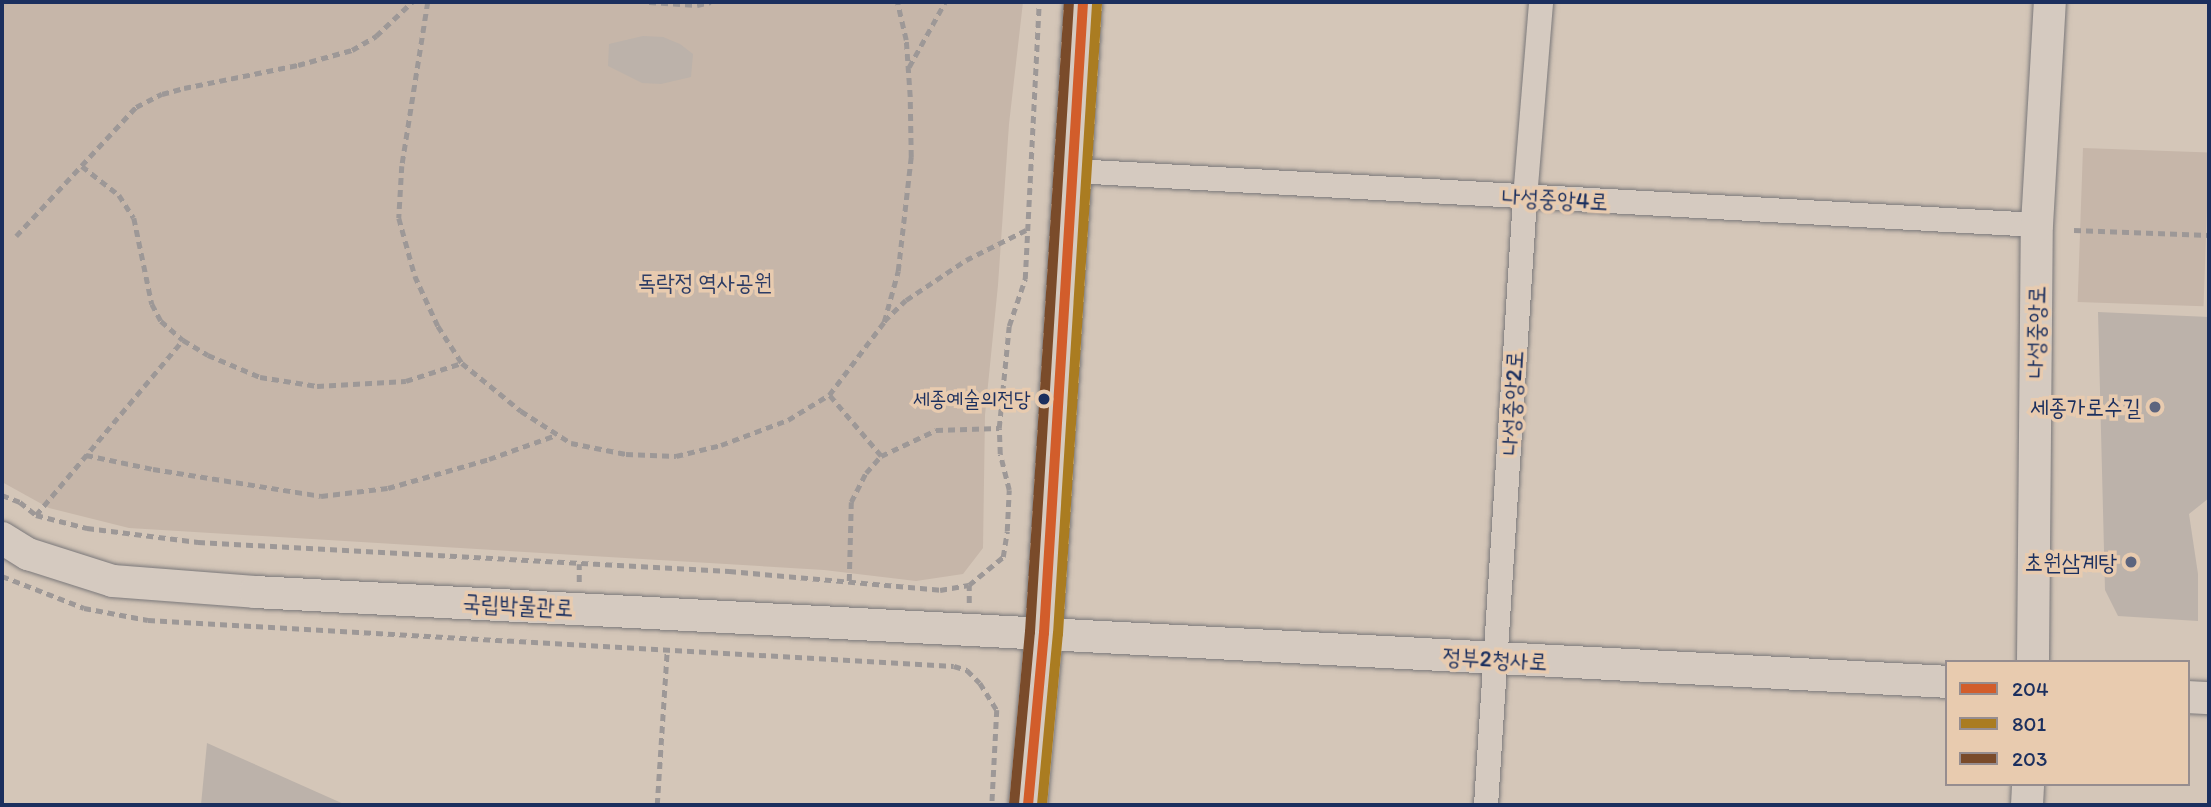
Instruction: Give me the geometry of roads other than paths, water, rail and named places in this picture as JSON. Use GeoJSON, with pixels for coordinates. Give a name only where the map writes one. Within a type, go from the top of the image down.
{"type":"FeatureCollection","features":[{"type":"Feature","properties":{"kind":"main road"},"geometry":{"type":"LineString","coordinates":[[1028,805],[1044,633],[1083,2]]}},
{"type":"Feature","properties":{"kind":"street","name":"나성중앙2로"},"geometry":{"type":"LineString","coordinates":[[1486,805],[1525,198],[1541,2]]}},
{"type":"Feature","properties":{"kind":"street","name":"나성중앙로"},"geometry":{"type":"LineString","coordinates":[[2033,660],[2037,225],[2050,2]]}},
{"type":"Feature","properties":{"kind":"street","name":"나성중앙4로"},"geometry":{"type":"LineString","coordinates":[[1074,171],[2037,225]]}},
{"type":"Feature","properties":{"kind":"street","name":"국립박물관로"},"geometry":{"type":"LineString","coordinates":[[2,538],[28,554],[113,581],[255,592],[1044,633]]}},
{"type":"Feature","properties":{"kind":"street","name":"정부2청사로"},"geometry":{"type":"LineString","coordinates":[[1044,633],[1945,682]]}},
{"type":"Feature","properties":{"kind":"street"},"geometry":{"type":"LineString","coordinates":[[2190,697],[2209,698]]}},
{"type":"Feature","properties":{"kind":"street"},"geometry":{"type":"LineString","coordinates":[[2027,805],[2028,786]]}},
{"type":"Feature","properties":{"kind":"place","name":"세종예술의전당"},"geometry":{"type":"Point","coordinates":[1044,399]}},
{"type":"Feature","properties":{"kind":"place","name":"세종가로수길"},"geometry":{"type":"Point","coordinates":[2155,407]}},
{"type":"Feature","properties":{"kind":"place","name":"초원삼계탕"},"geometry":{"type":"Point","coordinates":[2131,562]}},
{"type":"Feature","properties":{"kind":"park label","name":"독락정 역사공원"},"geometry":{"type":"Point","coordinates":[705,282]}}]}
